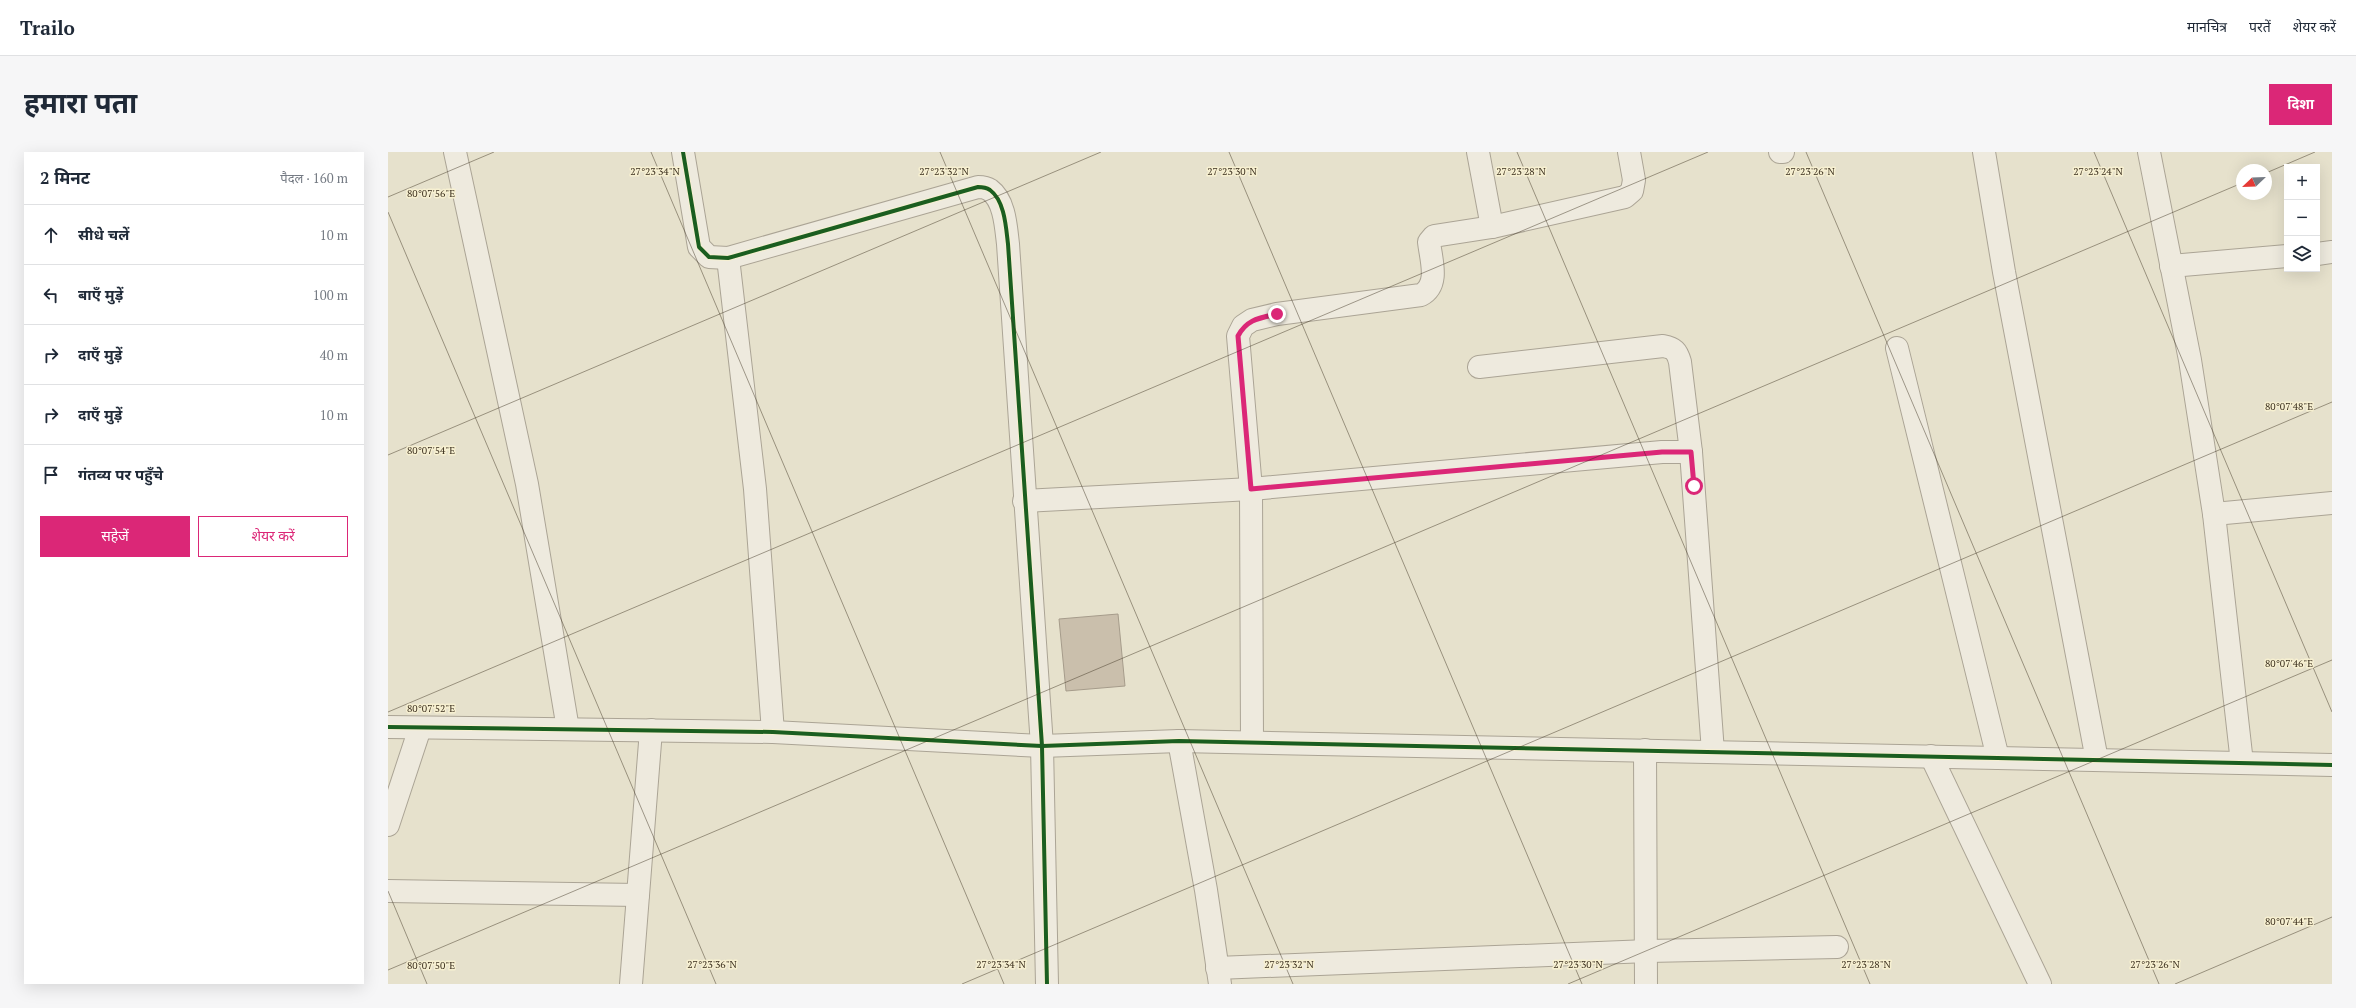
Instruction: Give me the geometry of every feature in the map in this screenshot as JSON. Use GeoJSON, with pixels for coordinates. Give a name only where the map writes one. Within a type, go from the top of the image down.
{"type":"FeatureCollection","features":[{"type":"Feature","properties":{"kind":"street"},"geometry":{"type":"LineString","coordinates":[[455,152],[527,484],[568,729]]}},
{"type":"Feature","properties":{"kind":"street"},"geometry":{"type":"LineString","coordinates":[[683,152],[699,247],[709,257],[728,258],[978,187],[990,190],[997,198],[1003,214],[1008,244],[1024,502],[1042,746],[1047,984]]}},
{"type":"Feature","properties":{"kind":"street"},"geometry":{"type":"LineString","coordinates":[[1478,152],[1492,227]]}},
{"type":"Feature","properties":{"kind":"street"},"geometry":{"type":"LineString","coordinates":[[1252,742],[1251,489],[1238,336],[1243,326],[1252,320],[1277,314],[1421,296],[1428,292],[1433,283],[1429,242],[1434,236],[1492,227],[1625,197],[1632,191],[1634,180],[1629,152]]}},
{"type":"Feature","properties":{"kind":"street"},"geometry":{"type":"LineString","coordinates":[[1984,152],[2004,272],[2097,760]]}},
{"type":"Feature","properties":{"kind":"street"},"geometry":{"type":"LineString","coordinates":[[2148,152],[2190,360],[2214,514],[2242,763]]}},
{"type":"Feature","properties":{"kind":"street"},"geometry":{"type":"LineString","coordinates":[[2320,254],[2332,252]]}},
{"type":"Feature","properties":{"kind":"street"},"geometry":{"type":"LineString","coordinates":[[2171,266],[2284,256]]}},
{"type":"Feature","properties":{"kind":"street"},"geometry":{"type":"LineString","coordinates":[[728,258],[755,489],[773,732]]}},
{"type":"Feature","properties":{"kind":"street"},"geometry":{"type":"LineString","coordinates":[[1479,367],[1663,346],[1672,348],[1677,352],[1680,362],[1691,452],[1713,752]]}},
{"type":"Feature","properties":{"kind":"street"},"geometry":{"type":"LineString","coordinates":[[1897,348],[1998,758]]}},
{"type":"Feature","properties":{"kind":"street"},"geometry":{"type":"LineString","coordinates":[[1024,502],[1251,489],[1662,452],[1691,452]]}},
{"type":"Feature","properties":{"kind":"street"},"geometry":{"type":"LineString","coordinates":[[2214,514],[2332,503]]}},
{"type":"Feature","properties":{"kind":"street"},"geometry":{"type":"LineString","coordinates":[[388,727],[773,732],[1042,746],[1179,740],[2332,765]]}},
{"type":"Feature","properties":{"kind":"street"},"geometry":{"type":"LineString","coordinates":[[388,825],[420,728]]}},
{"type":"Feature","properties":{"kind":"street"},"geometry":{"type":"LineString","coordinates":[[631,984],[651,730]]}},
{"type":"Feature","properties":{"kind":"street"},"geometry":{"type":"LineString","coordinates":[[1179,740],[1206,890],[1219,976],[1648,952],[1837,947]]}},
{"type":"Feature","properties":{"kind":"street"},"geometry":{"type":"LineString","coordinates":[[1645,750],[1648,952],[1646,984]]}},
{"type":"Feature","properties":{"kind":"street"},"geometry":{"type":"LineString","coordinates":[[1931,756],[2040,984]]}},
{"type":"Feature","properties":{"kind":"street"},"geometry":{"type":"LineString","coordinates":[[388,891],[638,895]]}},
{"type":"Feature","properties":{"kind":"building"},"geometry":{"type":"Polygon","coordinates":[[[1118,614],[1125,686],[1066,691],[1059,619],[1118,614]]]}},
{"type":"Feature","properties":{"kind":"cycle path"},"geometry":{"type":"LineString","coordinates":[[683,152],[699,247],[709,257],[728,258],[978,187],[990,190],[999,201],[1004,215],[1008,244],[1042,746],[1047,984]]}},
{"type":"Feature","properties":{"kind":"cycle path"},"geometry":{"type":"LineString","coordinates":[[388,727],[773,732],[1042,746],[1179,741],[2332,765]]}},
{"type":"Feature","properties":{"kind":"route"},"geometry":{"type":"LineString","coordinates":[[1277,314],[1252,320],[1243,326],[1238,336],[1251,489],[1662,452],[1691,452],[1694,486]]}}]}
